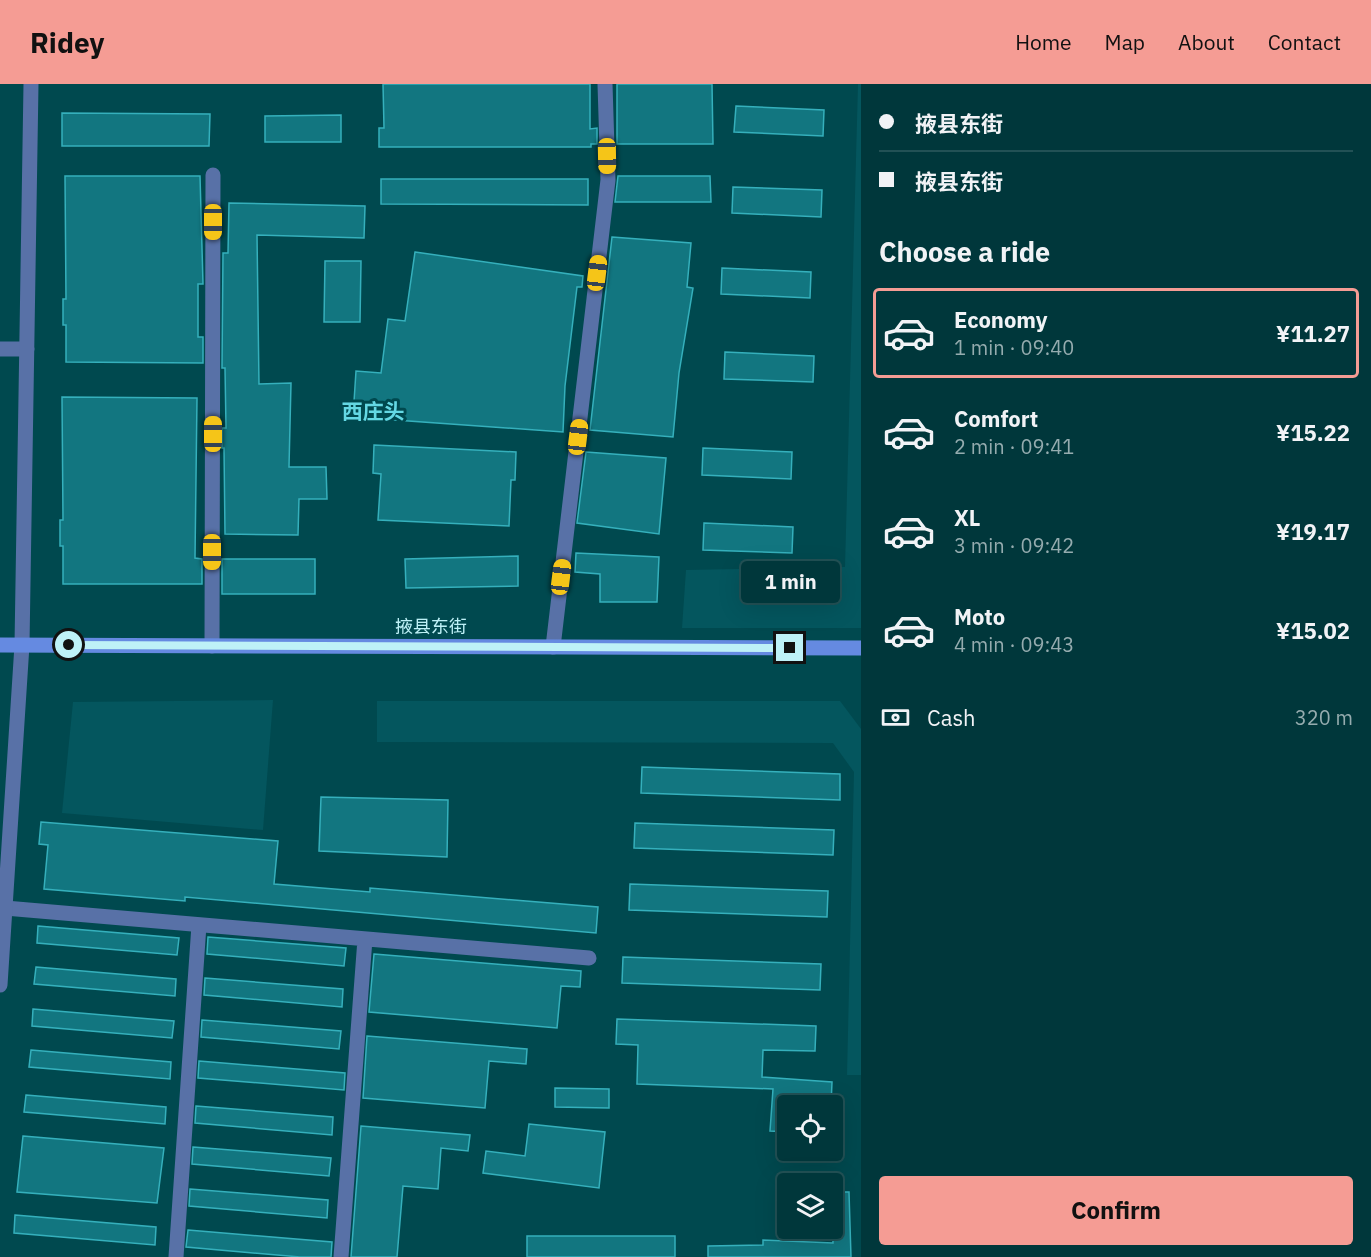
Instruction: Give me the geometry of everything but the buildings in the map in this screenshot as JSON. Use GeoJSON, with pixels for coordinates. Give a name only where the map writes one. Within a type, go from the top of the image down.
{"type":"FeatureCollection","features":[{"type":"Feature","properties":{"kind":"main road","name":"掖县东街"},"geometry":{"type":"LineString","coordinates":[[0,645],[861,648]]}},
{"type":"Feature","properties":{"kind":"street"},"geometry":{"type":"LineString","coordinates":[[0,985],[22,645],[31,84]]}},
{"type":"Feature","properties":{"kind":"street"},"geometry":{"type":"LineString","coordinates":[[553,647],[608,180],[606,84]]}},
{"type":"Feature","properties":{"kind":"street"},"geometry":{"type":"LineString","coordinates":[[212,646],[213,174]]}},
{"type":"Feature","properties":{"kind":"street"},"geometry":{"type":"LineString","coordinates":[[0,349],[27,349]]}},
{"type":"Feature","properties":{"kind":"street"},"geometry":{"type":"LineString","coordinates":[[5,908],[589,958]]}},
{"type":"Feature","properties":{"kind":"street"},"geometry":{"type":"LineString","coordinates":[[176,1257],[199,925]]}},
{"type":"Feature","properties":{"kind":"street"},"geometry":{"type":"LineString","coordinates":[[341,1257],[365,939]]}},
{"type":"Feature","properties":{"kind":"shaded area"},"geometry":{"type":"Polygon","coordinates":[[[858,84],[861,84],[861,628],[682,628],[686,570],[845,567],[858,84]]]}},
{"type":"Feature","properties":{"kind":"shaded area"},"geometry":{"type":"Polygon","coordinates":[[[273,700],[263,830],[62,813],[73,702],[273,700]]]}},
{"type":"Feature","properties":{"kind":"shaded area"},"geometry":{"type":"Polygon","coordinates":[[[377,701],[840,701],[861,729],[861,1075],[847,1075],[854,772],[833,743],[377,742],[377,701]]]}},
{"type":"Feature","properties":{"kind":"district","name":"西庄头"},"geometry":{"type":"Point","coordinates":[373,412]}},
{"type":"Feature","properties":{"kind":"route"},"geometry":{"type":"LineString","coordinates":[[69,645],[790,648]]}}]}
